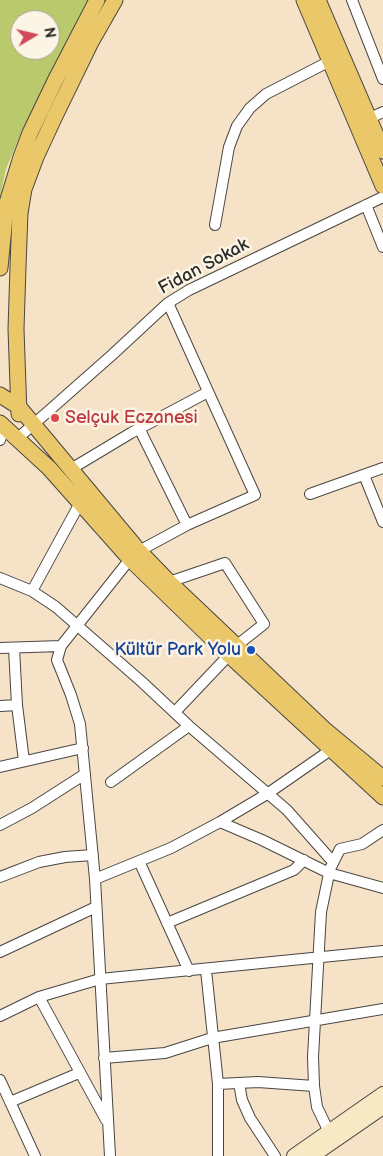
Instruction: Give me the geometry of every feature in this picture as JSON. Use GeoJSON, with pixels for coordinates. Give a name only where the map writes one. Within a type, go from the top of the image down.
{"type":"FeatureCollection","features":[{"type":"Feature","properties":{"kind":"main road"},"geometry":{"type":"LineString","coordinates":[[0,268],[6,206],[20,157],[55,81],[97,0]]}},
{"type":"Feature","properties":{"kind":"main road"},"geometry":{"type":"LineString","coordinates":[[18,438],[17,320],[20,213],[24,189],[55,116],[115,0]]}},
{"type":"Feature","properties":{"kind":"main road"},"geometry":{"type":"LineString","coordinates":[[304,0],[383,186]]}},
{"type":"Feature","properties":{"kind":"main road"},"geometry":{"type":"LineString","coordinates":[[318,0],[383,151]]}},
{"type":"Feature","properties":{"kind":"main road"},"geometry":{"type":"LineString","coordinates":[[0,395],[19,407],[70,469],[134,555],[169,582],[233,651],[383,778]]}},
{"type":"Feature","properties":{"kind":"main road"},"geometry":{"type":"LineString","coordinates":[[1,426],[18,438],[49,468],[80,503],[383,797]]}},
{"type":"Feature","properties":{"kind":"main road"},"geometry":{"type":"LineString","coordinates":[[294,1156],[383,1094]]}},
{"type":"Feature","properties":{"kind":"main road"},"geometry":{"type":"LineString","coordinates":[[314,1155],[383,1107]]}},
{"type":"Feature","properties":{"kind":"street"},"geometry":{"type":"LineString","coordinates":[[352,0],[383,79]]}},
{"type":"Feature","properties":{"kind":"street"},"geometry":{"type":"LineString","coordinates":[[215,225],[229,147],[237,126],[250,108],[266,94],[330,61]]}},
{"type":"Feature","properties":{"kind":"street"},"geometry":{"type":"LineString","coordinates":[[368,118],[383,112]]}},
{"type":"Feature","properties":{"kind":"street","name":"Fidan Sokak"},"geometry":{"type":"LineString","coordinates":[[18,438],[168,303],[189,290],[383,197]]}},
{"type":"Feature","properties":{"kind":"street"},"geometry":{"type":"LineString","coordinates":[[366,205],[383,247]]}},
{"type":"Feature","properties":{"kind":"street"},"geometry":{"type":"LineString","coordinates":[[110,1156],[95,879],[83,748],[80,724],[57,660],[61,646],[134,555],[187,525],[255,495],[168,303]]}},
{"type":"Feature","properties":{"kind":"street"},"geometry":{"type":"LineString","coordinates":[[70,469],[140,428],[208,392]]}},
{"type":"Feature","properties":{"kind":"street"},"geometry":{"type":"LineString","coordinates":[[140,428],[187,525]]}},
{"type":"Feature","properties":{"kind":"street"},"geometry":{"type":"LineString","coordinates":[[310,494],[383,468]]}},
{"type":"Feature","properties":{"kind":"street"},"geometry":{"type":"LineString","coordinates":[[364,475],[383,522]]}},
{"type":"Feature","properties":{"kind":"street"},"geometry":{"type":"LineString","coordinates":[[32,591],[80,503]]}},
{"type":"Feature","properties":{"kind":"street"},"geometry":{"type":"LineString","coordinates":[[169,582],[225,563],[264,624],[233,651],[174,712]]}},
{"type":"Feature","properties":{"kind":"street"},"geometry":{"type":"LineString","coordinates":[[0,578],[32,591],[56,607],[188,726],[287,810],[333,862]]}},
{"type":"Feature","properties":{"kind":"street"},"geometry":{"type":"LineString","coordinates":[[0,648],[61,646]]}},
{"type":"Feature","properties":{"kind":"street"},"geometry":{"type":"LineString","coordinates":[[14,648],[16,706],[24,761]]}},
{"type":"Feature","properties":{"kind":"street"},"geometry":{"type":"LineString","coordinates":[[0,706],[16,706]]}},
{"type":"Feature","properties":{"kind":"street"},"geometry":{"type":"LineString","coordinates":[[111,782],[188,726]]}},
{"type":"Feature","properties":{"kind":"street"},"geometry":{"type":"LineString","coordinates":[[0,767],[83,748]]}},
{"type":"Feature","properties":{"kind":"street"},"geometry":{"type":"LineString","coordinates":[[95,879],[170,848],[220,822],[267,794],[332,749]]}},
{"type":"Feature","properties":{"kind":"street"},"geometry":{"type":"LineString","coordinates":[[0,825],[32,808],[85,774]]}},
{"type":"Feature","properties":{"kind":"street"},"geometry":{"type":"LineString","coordinates":[[220,822],[330,873],[383,888]]}},
{"type":"Feature","properties":{"kind":"street"},"geometry":{"type":"LineString","coordinates":[[328,1132],[314,1098],[315,1020],[321,912],[333,862],[340,848],[362,844],[383,830]]}},
{"type":"Feature","properties":{"kind":"street"},"geometry":{"type":"LineString","coordinates":[[0,877],[25,866],[52,859],[93,855]]}},
{"type":"Feature","properties":{"kind":"street"},"geometry":{"type":"LineString","coordinates":[[167,923],[294,870],[304,860]]}},
{"type":"Feature","properties":{"kind":"street"},"geometry":{"type":"LineString","coordinates":[[139,861],[189,971]]}},
{"type":"Feature","properties":{"kind":"street"},"geometry":{"type":"LineString","coordinates":[[0,952],[96,907]]}},
{"type":"Feature","properties":{"kind":"street"},"geometry":{"type":"LineString","coordinates":[[0,1016],[39,997],[100,979],[383,951]]}},
{"type":"Feature","properties":{"kind":"street"},"geometry":{"type":"LineString","coordinates":[[206,970],[218,1084],[218,1156]]}},
{"type":"Feature","properties":{"kind":"street"},"geometry":{"type":"LineString","coordinates":[[39,997],[107,1123]]}},
{"type":"Feature","properties":{"kind":"street"},"geometry":{"type":"LineString","coordinates":[[104,1058],[165,1054],[212,1038],[383,1008]]}},
{"type":"Feature","properties":{"kind":"street"},"geometry":{"type":"LineString","coordinates":[[10,1102],[79,1073]]}},
{"type":"Feature","properties":{"kind":"street"},"geometry":{"type":"LineString","coordinates":[[0,1080],[35,1156]]}},
{"type":"Feature","properties":{"kind":"street"},"geometry":{"type":"LineString","coordinates":[[218,1084],[258,1082],[314,1086]]}},
{"type":"Feature","properties":{"kind":"street"},"geometry":{"type":"LineString","coordinates":[[239,1083],[242,1100],[250,1118],[275,1156]]}},
{"type":"Feature","properties":{"kind":"green space"},"geometry":{"type":"Polygon","coordinates":[[[0,0],[88,0],[60,54],[60,10],[10,10],[10,60],[57,60],[6,169],[0,197],[0,0]]]}},
{"type":"Feature","properties":{"kind":"place","name":"Selçuk Eczanesi"},"geometry":{"type":"Point","coordinates":[55,418]}},
{"type":"Feature","properties":{"kind":"place","name":"Kültür Park Yolu"},"geometry":{"type":"Point","coordinates":[251,650]}}]}
